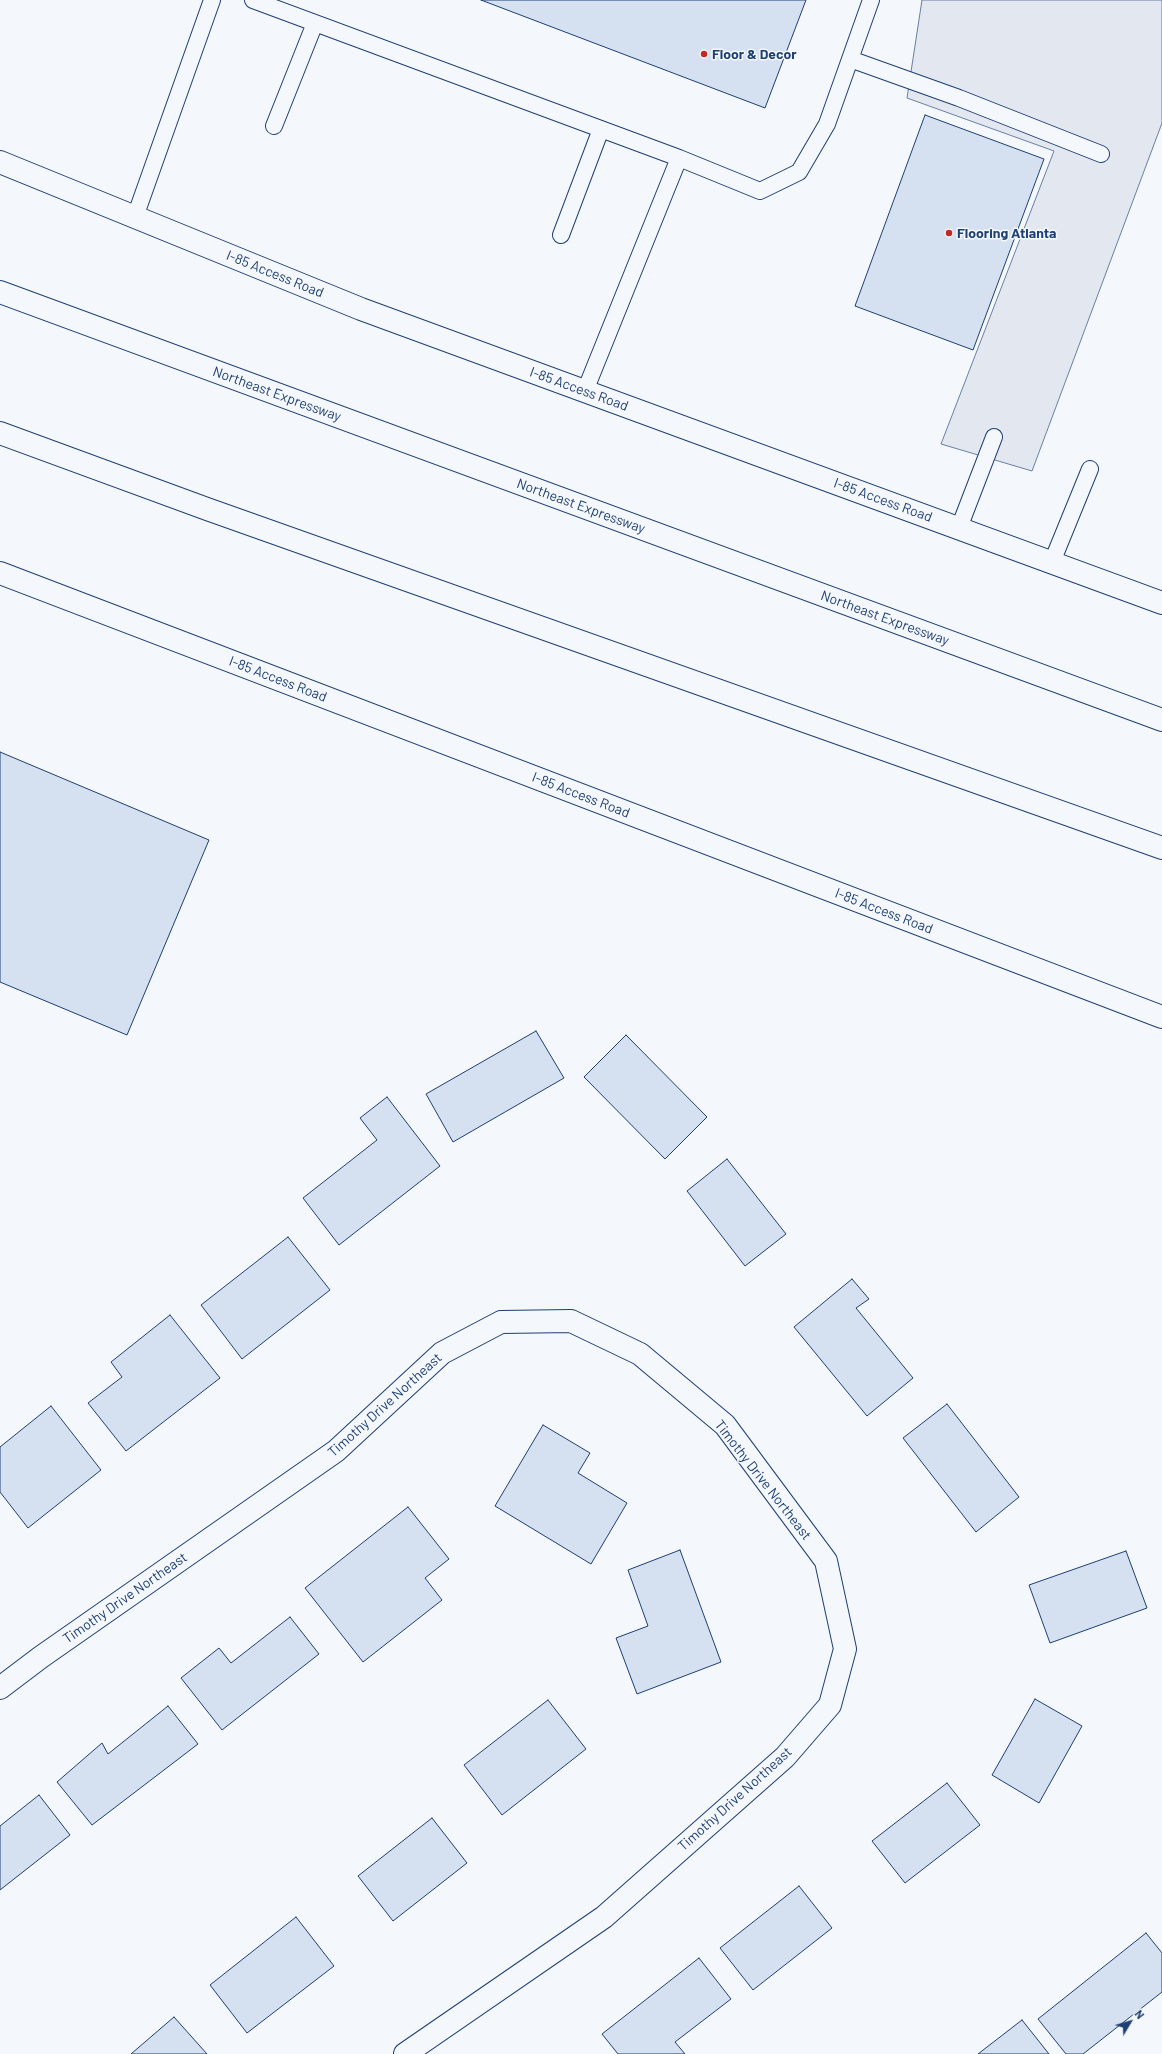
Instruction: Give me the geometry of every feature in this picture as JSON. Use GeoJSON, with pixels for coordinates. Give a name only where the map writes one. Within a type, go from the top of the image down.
{"type":"FeatureCollection","features":[{"type":"Feature","properties":{"kind":"main road","name":"I-85 Access Road"},"geometry":{"type":"LineString","coordinates":[[0,162],[361,309],[1162,603]]}},
{"type":"Feature","properties":{"kind":"main road","name":"Northeast Expressway"},"geometry":{"type":"LineString","coordinates":[[0,292],[1162,720]]}},
{"type":"Feature","properties":{"kind":"main road"},"geometry":{"type":"LineString","coordinates":[[0,433],[207,509],[1162,848]]}},
{"type":"Feature","properties":{"kind":"main road","name":"I-85 Access Road"},"geometry":{"type":"LineString","coordinates":[[0,573],[1162,1017]]}},
{"type":"Feature","properties":{"kind":"main road","name":"Timothy Drive Northeast"},"geometry":{"type":"LineString","coordinates":[[0,1688],[40,1657],[336,1451],[442,1354],[501,1322],[571,1321],[640,1354],[725,1425],[826,1561],[845,1649],[830,1705],[785,1757],[604,1917],[405,2054]]}},
{"type":"Feature","properties":{"kind":"lane"},"geometry":{"type":"LineString","coordinates":[[135,217],[212,0]]}},
{"type":"Feature","properties":{"kind":"lane"},"geometry":{"type":"LineString","coordinates":[[253,0],[679,158],[760,191],[799,172],[827,124],[871,0]]}},
{"type":"Feature","properties":{"kind":"lane"},"geometry":{"type":"LineString","coordinates":[[274,126],[315,23]]}},
{"type":"Feature","properties":{"kind":"lane"},"geometry":{"type":"LineString","coordinates":[[850,59],[959,98],[1101,154]]}},
{"type":"Feature","properties":{"kind":"lane"},"geometry":{"type":"LineString","coordinates":[[561,235],[601,129]]}},
{"type":"Feature","properties":{"kind":"lane"},"geometry":{"type":"LineString","coordinates":[[585,391],[679,158]]}},
{"type":"Feature","properties":{"kind":"lane"},"geometry":{"type":"LineString","coordinates":[[958,528],[994,438]]}},
{"type":"Feature","properties":{"kind":"lane"},"geometry":{"type":"LineString","coordinates":[[1052,562],[1090,469]]}},
{"type":"Feature","properties":{"kind":"shaded area"},"geometry":{"type":"Polygon","coordinates":[[[922,0],[1162,0],[1162,123],[1032,471],[941,444],[1054,151],[907,98],[922,0]]]}},
{"type":"Feature","properties":{"kind":"building","name":"Floor & Decor"},"geometry":{"type":"Polygon","coordinates":[[[481,0],[806,0],[765,108],[481,0]]]}},
{"type":"Feature","properties":{"kind":"building","name":"Flooring Atlanta"},"geometry":{"type":"Polygon","coordinates":[[[925,115],[1044,159],[973,350],[855,306],[925,115]]]}},
{"type":"Feature","properties":{"kind":"building"},"geometry":{"type":"Polygon","coordinates":[[[0,752],[209,840],[127,1035],[0,982],[0,752]]]}},
{"type":"Feature","properties":{"kind":"building"},"geometry":{"type":"Polygon","coordinates":[[[536,1031],[564,1078],[453,1142],[426,1094],[536,1031]]]}},
{"type":"Feature","properties":{"kind":"building"},"geometry":{"type":"Polygon","coordinates":[[[626,1035],[707,1117],[665,1159],[584,1077],[626,1035]]]}},
{"type":"Feature","properties":{"kind":"building"},"geometry":{"type":"Polygon","coordinates":[[[387,1097],[440,1166],[339,1245],[303,1198],[377,1140],[360,1118],[387,1097]]]}},
{"type":"Feature","properties":{"kind":"building"},"geometry":{"type":"Polygon","coordinates":[[[727,1159],[786,1234],[745,1266],[687,1191],[727,1159]]]}},
{"type":"Feature","properties":{"kind":"building"},"geometry":{"type":"Polygon","coordinates":[[[288,1237],[330,1290],[242,1359],[201,1305],[288,1237]]]}},
{"type":"Feature","properties":{"kind":"building"},"geometry":{"type":"Polygon","coordinates":[[[852,1279],[869,1299],[856,1308],[913,1378],[867,1416],[794,1327],[852,1279]]]}},
{"type":"Feature","properties":{"kind":"building"},"geometry":{"type":"Polygon","coordinates":[[[170,1315],[220,1378],[126,1451],[88,1403],[122,1377],[111,1362],[170,1315]]]}},
{"type":"Feature","properties":{"kind":"building"},"geometry":{"type":"Polygon","coordinates":[[[947,1404],[1019,1497],[976,1532],[903,1438],[947,1404]]]}},
{"type":"Feature","properties":{"kind":"building"},"geometry":{"type":"Polygon","coordinates":[[[51,1406],[101,1470],[28,1528],[0,1492],[0,1447],[51,1406]]]}},
{"type":"Feature","properties":{"kind":"building"},"geometry":{"type":"Polygon","coordinates":[[[543,1425],[590,1453],[578,1473],[627,1503],[591,1564],[495,1506],[543,1425]]]}},
{"type":"Feature","properties":{"kind":"building"},"geometry":{"type":"Polygon","coordinates":[[[408,1507],[449,1559],[425,1578],[442,1600],[363,1662],[305,1588],[408,1507]]]}},
{"type":"Feature","properties":{"kind":"building"},"geometry":{"type":"Polygon","coordinates":[[[680,1550],[721,1662],[637,1694],[616,1638],[648,1626],[628,1570],[680,1550]]]}},
{"type":"Feature","properties":{"kind":"building"},"geometry":{"type":"Polygon","coordinates":[[[1126,1551],[1147,1608],[1050,1643],[1029,1585],[1126,1551]]]}},
{"type":"Feature","properties":{"kind":"building"},"geometry":{"type":"Polygon","coordinates":[[[290,1617],[319,1654],[222,1730],[181,1678],[219,1648],[231,1663],[290,1617]]]}},
{"type":"Feature","properties":{"kind":"building"},"geometry":{"type":"Polygon","coordinates":[[[1035,1699],[1082,1726],[1039,1803],[992,1775],[1035,1699]]]}},
{"type":"Feature","properties":{"kind":"building"},"geometry":{"type":"Polygon","coordinates":[[[548,1700],[586,1749],[502,1815],[464,1765],[548,1700]]]}},
{"type":"Feature","properties":{"kind":"building"},"geometry":{"type":"Polygon","coordinates":[[[168,1706],[198,1744],[92,1825],[57,1782],[102,1743],[108,1754],[168,1706]]]}},
{"type":"Feature","properties":{"kind":"building"},"geometry":{"type":"Polygon","coordinates":[[[947,1783],[980,1825],[905,1883],[872,1841],[947,1783]]]}},
{"type":"Feature","properties":{"kind":"building"},"geometry":{"type":"Polygon","coordinates":[[[39,1795],[70,1835],[0,1890],[0,1826],[39,1795]]]}},
{"type":"Feature","properties":{"kind":"building"},"geometry":{"type":"Polygon","coordinates":[[[432,1818],[467,1863],[393,1921],[358,1876],[432,1818]]]}},
{"type":"Feature","properties":{"kind":"building"},"geometry":{"type":"Polygon","coordinates":[[[799,1886],[832,1928],[753,1990],[720,1948],[799,1886]]]}},
{"type":"Feature","properties":{"kind":"building"},"geometry":{"type":"Polygon","coordinates":[[[296,1917],[334,1966],[247,2033],[210,1985],[296,1917]]]}},
{"type":"Feature","properties":{"kind":"building"},"geometry":{"type":"Polygon","coordinates":[[[1146,1933],[1162,1953],[1162,1992],[1083,2054],[1066,2054],[1038,2019],[1146,1933]]]}},
{"type":"Feature","properties":{"kind":"building"},"geometry":{"type":"Polygon","coordinates":[[[699,1958],[731,1999],[675,2042],[685,2054],[618,2054],[602,2034],[699,1958]]]}},
{"type":"Feature","properties":{"kind":"building"},"geometry":{"type":"Polygon","coordinates":[[[174,2017],[207,2054],[131,2054],[174,2017]]]}},
{"type":"Feature","properties":{"kind":"building"},"geometry":{"type":"Polygon","coordinates":[[[1022,2020],[1049,2054],[978,2054],[1022,2020]]]}},
{"type":"Feature","properties":{"kind":"place","name":"Floor & Decor"},"geometry":{"type":"Point","coordinates":[704,54]}},
{"type":"Feature","properties":{"kind":"place","name":"Flooring Atlanta"},"geometry":{"type":"Point","coordinates":[949,233]}}]}
